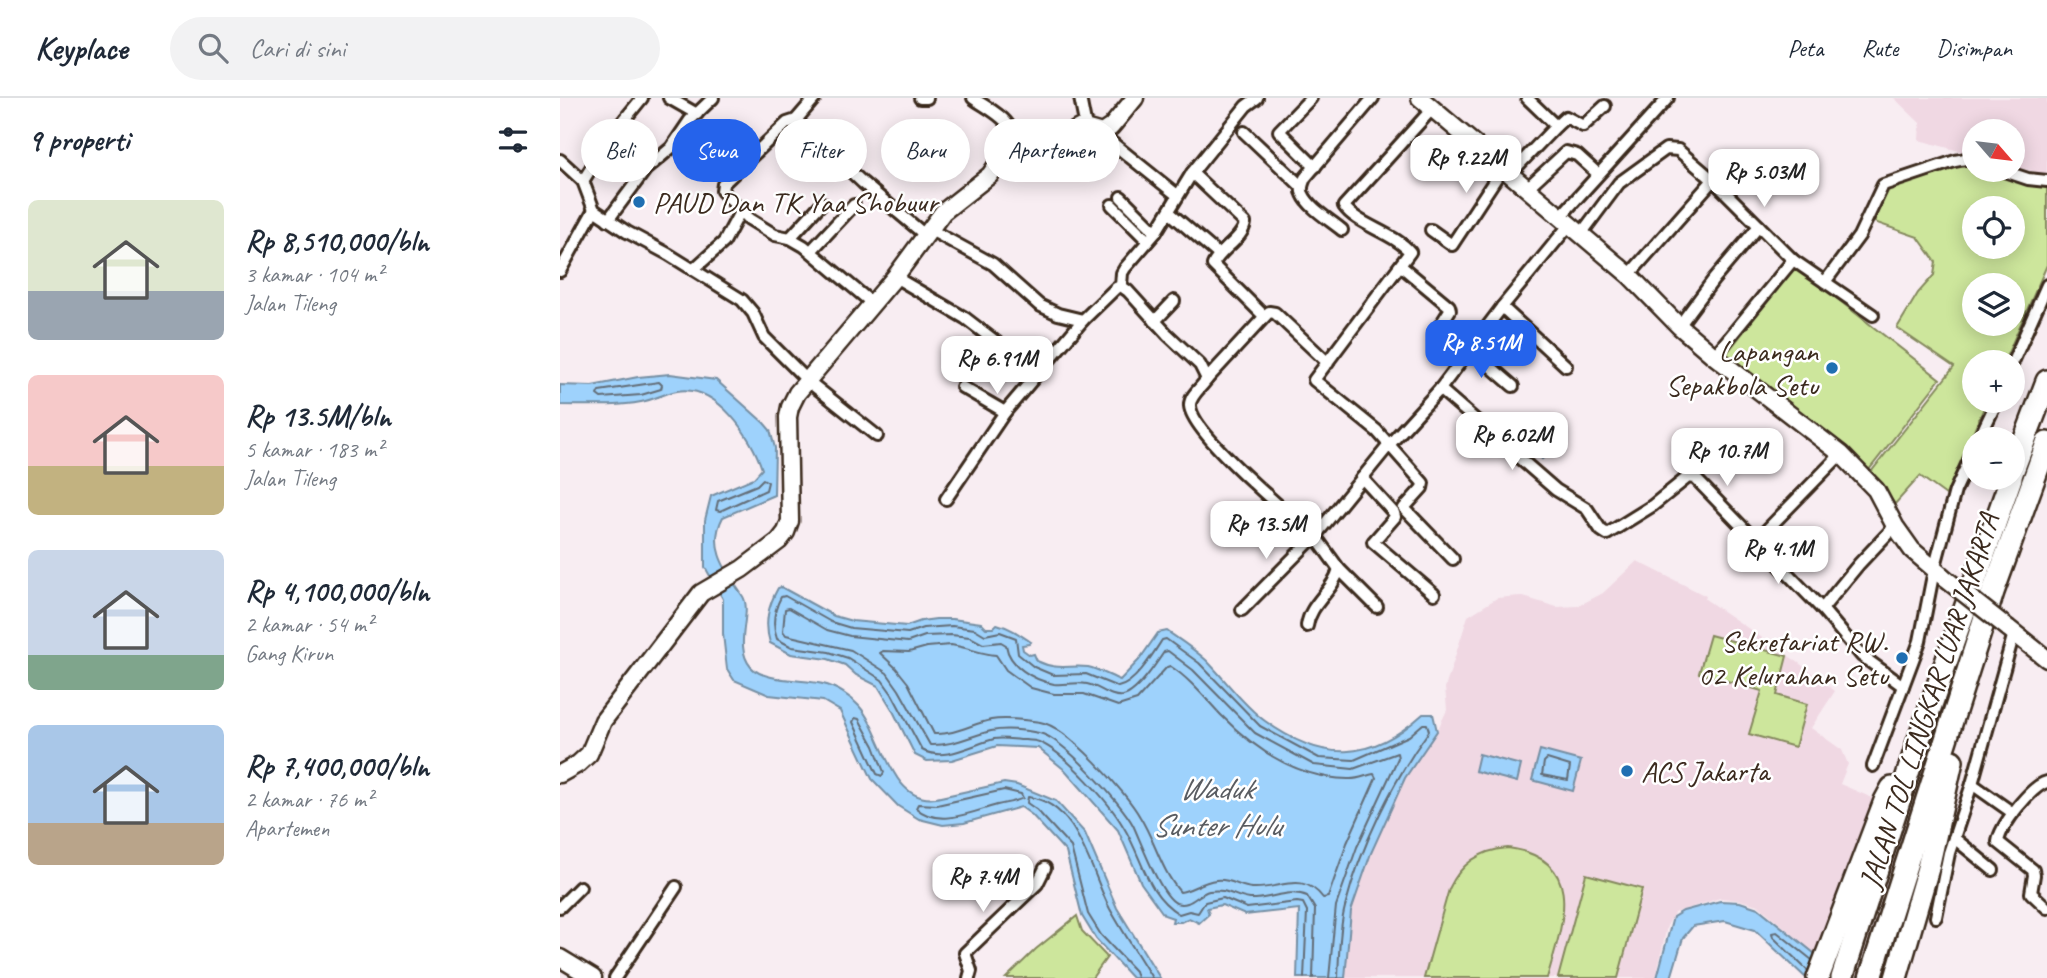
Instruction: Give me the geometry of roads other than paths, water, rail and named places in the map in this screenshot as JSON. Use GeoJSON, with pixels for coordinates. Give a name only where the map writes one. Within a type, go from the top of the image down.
{"type":"FeatureCollection","features":[{"type":"Feature","properties":{"kind":"highway","name":"JALAN TOL LINGKAR LUAR JAKARTA"},"geometry":{"type":"LineString","coordinates":[[2025,440],[2047,382]]}},
{"type":"Feature","properties":{"kind":"highway","name":"JALAN TOL LINGKAR LUAR JAKARTA"},"geometry":{"type":"LineString","coordinates":[[1872,971],[1980,632],[2047,443]]}},
{"type":"Feature","properties":{"kind":"highway","name":"JALAN TOL LINGKAR LUAR JAKARTA"},"geometry":{"type":"LineString","coordinates":[[1842,978],[1918,742],[2007,490]]}},
{"type":"Feature","properties":{"kind":"highway"},"geometry":{"type":"LineString","coordinates":[[1896,978],[1928,868],[1980,632]]}},
{"type":"Feature","properties":{"kind":"highway"},"geometry":{"type":"LineString","coordinates":[[1818,978],[1836,924],[1885,802],[1918,742]]}},
{"type":"Feature","properties":{"kind":"street"},"geometry":{"type":"LineString","coordinates":[[625,119],[642,98]]}},
{"type":"Feature","properties":{"kind":"street"},"geometry":{"type":"LineString","coordinates":[[669,98],[697,114]]}},
{"type":"Feature","properties":{"kind":"street"},"geometry":{"type":"LineString","coordinates":[[608,220],[646,169],[671,148],[713,98]]}},
{"type":"Feature","properties":{"kind":"street"},"geometry":{"type":"LineString","coordinates":[[797,119],[815,98]]}},
{"type":"Feature","properties":{"kind":"street"},"geometry":{"type":"LineString","coordinates":[[920,98],[927,98]]}},
{"type":"Feature","properties":{"kind":"street"},"geometry":{"type":"LineString","coordinates":[[1080,98],[1088,119]]}},
{"type":"Feature","properties":{"kind":"street"},"geometry":{"type":"LineString","coordinates":[[1118,119],[1135,98]]}},
{"type":"Feature","properties":{"kind":"street"},"geometry":{"type":"LineString","coordinates":[[1121,286],[1122,273],[1156,232],[1192,173],[1244,102],[1257,98]]}},
{"type":"Feature","properties":{"kind":"street"},"geometry":{"type":"LineString","coordinates":[[1311,98],[1279,131],[1315,167]]}},
{"type":"Feature","properties":{"kind":"street"},"geometry":{"type":"LineString","coordinates":[[1342,230],[1310,203],[1303,194],[1302,187],[1305,178],[1373,98]]}},
{"type":"Feature","properties":{"kind":"street"},"geometry":{"type":"LineString","coordinates":[[1527,98],[1556,126]]}},
{"type":"Feature","properties":{"kind":"street"},"geometry":{"type":"LineString","coordinates":[[1571,225],[1598,174],[1668,98]]}},
{"type":"Feature","properties":{"kind":"street"},"geometry":{"type":"LineString","coordinates":[[979,100],[1004,119]]}},
{"type":"Feature","properties":{"kind":"street"},"geometry":{"type":"LineString","coordinates":[[1453,559],[1404,508],[1422,488],[1423,483],[1377,431],[1315,382],[1314,378],[1410,252],[1344,206],[1426,104],[1629,275],[1679,326],[1714,356],[1841,454],[1876,490],[1895,526],[1917,556],[2047,659]]}},
{"type":"Feature","properties":{"kind":"street"},"geometry":{"type":"LineString","coordinates":[[1431,230],[1452,245],[1506,172],[1556,126],[1566,117],[1583,126],[1605,106]]}},
{"type":"Feature","properties":{"kind":"street"},"geometry":{"type":"LineString","coordinates":[[1244,132],[1302,187]]}},
{"type":"Feature","properties":{"kind":"street"},"geometry":{"type":"LineString","coordinates":[[775,134],[723,184],[722,191],[740,212],[775,235],[790,238],[811,251],[873,304]]}},
{"type":"Feature","properties":{"kind":"street"},"geometry":{"type":"LineString","coordinates":[[1241,610],[1315,536],[1389,445],[1440,388],[1502,307],[1571,225],[1619,183],[1665,149],[1678,150],[1713,180],[1793,260],[1873,315]]}},
{"type":"Feature","properties":{"kind":"street"},"geometry":{"type":"LineString","coordinates":[[1120,152],[1177,195]]}},
{"type":"Feature","properties":{"kind":"street"},"geometry":{"type":"LineString","coordinates":[[1526,189],[1566,152],[1577,155],[1598,174]]}},
{"type":"Feature","properties":{"kind":"street"},"geometry":{"type":"LineString","coordinates":[[560,160],[581,179]]}},
{"type":"Feature","properties":{"kind":"street"},"geometry":{"type":"LineString","coordinates":[[1825,282],[1858,236],[1883,185],[1962,160]]}},
{"type":"Feature","properties":{"kind":"street"},"geometry":{"type":"LineString","coordinates":[[1192,173],[1245,223],[1245,229],[1213,262],[1213,267],[1264,316]]}},
{"type":"Feature","properties":{"kind":"street"},"geometry":{"type":"LineString","coordinates":[[2025,179],[2047,181]]}},
{"type":"Feature","properties":{"kind":"street"},"geometry":{"type":"LineString","coordinates":[[560,774],[589,754],[603,721],[668,639],[695,600],[706,589],[738,571],[786,533],[790,521],[788,417],[793,400],[873,304],[943,212],[984,180]]}},
{"type":"Feature","properties":{"kind":"street"},"geometry":{"type":"LineString","coordinates":[[1629,275],[1713,180]]}},
{"type":"Feature","properties":{"kind":"street"},"geometry":{"type":"LineString","coordinates":[[583,182],[594,210],[742,300],[753,313],[764,337],[808,382],[877,436]]}},
{"type":"Feature","properties":{"kind":"street"},"geometry":{"type":"LineString","coordinates":[[862,182],[927,232],[993,264],[1038,305],[1058,314],[1083,320]]}},
{"type":"Feature","properties":{"kind":"street"},"geometry":{"type":"LineString","coordinates":[[1121,197],[1156,232]]}},
{"type":"Feature","properties":{"kind":"street"},"geometry":{"type":"LineString","coordinates":[[790,238],[822,203]]}},
{"type":"Feature","properties":{"kind":"street"},"geometry":{"type":"LineString","coordinates":[[811,251],[854,205]]}},
{"type":"Feature","properties":{"kind":"street"},"geometry":{"type":"LineString","coordinates":[[1112,205],[1148,241]]}},
{"type":"Feature","properties":{"kind":"street"},"geometry":{"type":"LineString","coordinates":[[560,271],[594,210]]}},
{"type":"Feature","properties":{"kind":"street"},"geometry":{"type":"LineString","coordinates":[[694,269],[720,247],[740,212]]}},
{"type":"Feature","properties":{"kind":"street"},"geometry":{"type":"LineString","coordinates":[[1169,212],[1219,255]]}},
{"type":"Feature","properties":{"kind":"street"},"geometry":{"type":"LineString","coordinates":[[1679,326],[1759,226]]}},
{"type":"Feature","properties":{"kind":"street"},"geometry":{"type":"LineString","coordinates":[[1714,356],[1793,260]]}},
{"type":"Feature","properties":{"kind":"street"},"geometry":{"type":"LineString","coordinates":[[1401,266],[1449,306],[1450,310],[1438,329],[1443,336],[1468,351],[1514,386]]}},
{"type":"Feature","properties":{"kind":"street"},"geometry":{"type":"LineString","coordinates":[[895,276],[965,318],[1029,367]]}},
{"type":"Feature","properties":{"kind":"street"},"geometry":{"type":"LineString","coordinates":[[2018,350],[2047,285]]}},
{"type":"Feature","properties":{"kind":"street"},"geometry":{"type":"LineString","coordinates":[[946,499],[1005,412],[1083,320],[1104,298],[1121,286]]}},
{"type":"Feature","properties":{"kind":"street"},"geometry":{"type":"LineString","coordinates":[[1121,286],[1135,297],[1155,321],[1200,365],[1207,379]]}},
{"type":"Feature","properties":{"kind":"street"},"geometry":{"type":"LineString","coordinates":[[1155,321],[1174,301]]}},
{"type":"Feature","properties":{"kind":"street"},"geometry":{"type":"LineString","coordinates":[[1502,307],[1566,366]]}},
{"type":"Feature","properties":{"kind":"street"},"geometry":{"type":"LineString","coordinates":[[1328,363],[1275,313],[1269,313],[1207,379],[1191,401],[1192,414],[1224,455],[1315,536],[1339,569],[1377,607]]}},
{"type":"Feature","properties":{"kind":"street"},"geometry":{"type":"LineString","coordinates":[[962,387],[1005,412]]}},
{"type":"Feature","properties":{"kind":"street"},"geometry":{"type":"LineString","coordinates":[[1440,388],[1556,490],[1587,509],[1603,532],[1609,534],[1652,506],[1688,477],[1695,478],[1822,609],[1861,656],[1903,686]]}},
{"type":"Feature","properties":{"kind":"street"},"geometry":{"type":"LineString","coordinates":[[1756,541],[1841,454]]}},
{"type":"Feature","properties":{"kind":"street"},"geometry":{"type":"LineString","coordinates":[[1873,766],[1920,641],[1934,570],[1955,491],[1962,476]]}},
{"type":"Feature","properties":{"kind":"street"},"geometry":{"type":"LineString","coordinates":[[1362,478],[1395,517],[1373,542],[1434,594]]}},
{"type":"Feature","properties":{"kind":"street"},"geometry":{"type":"LineString","coordinates":[[1822,609],[1895,526]]}},
{"type":"Feature","properties":{"kind":"street"},"geometry":{"type":"LineString","coordinates":[[1307,626],[1312,610],[1326,594],[1339,569]]}},
{"type":"Feature","properties":{"kind":"street"},"geometry":{"type":"LineString","coordinates":[[1936,917],[1954,838],[1972,783],[2011,630]]}},
{"type":"Feature","properties":{"kind":"street"},"geometry":{"type":"LineString","coordinates":[[2047,782],[2040,784],[2013,813],[2001,830],[1998,842],[2033,870],[2035,875],[2031,893],[2047,908]]}},
{"type":"Feature","properties":{"kind":"street"},"geometry":{"type":"LineString","coordinates":[[1972,783],[2013,813]]}},
{"type":"Feature","properties":{"kind":"street"},"geometry":{"type":"LineString","coordinates":[[1954,838],[1993,870]]}},
{"type":"Feature","properties":{"kind":"street"},"geometry":{"type":"LineString","coordinates":[[969,978],[971,971],[965,953],[1037,884],[1045,869]]}},
{"type":"Feature","properties":{"kind":"street"},"geometry":{"type":"LineString","coordinates":[[560,907],[580,887]]}},
{"type":"Feature","properties":{"kind":"street"},"geometry":{"type":"LineString","coordinates":[[615,978],[676,887]]}},
{"type":"Feature","properties":{"kind":"street"},"geometry":{"type":"LineString","coordinates":[[560,958],[593,978]]}},
{"type":"Feature","properties":{"kind":"water"},"geometry":{"type":"Polygon","coordinates":[[[670,374],[716,380],[764,423],[770,430],[775,448],[774,495],[723,517],[717,538],[720,558],[745,602],[743,649],[751,667],[774,678],[828,685],[847,695],[867,718],[898,779],[908,790],[920,797],[936,798],[1004,783],[1017,785],[1056,801],[1085,833],[1117,908],[1160,978],[1132,978],[1096,939],[1082,916],[1066,852],[1032,815],[1021,807],[964,823],[943,825],[919,819],[898,806],[872,779],[840,711],[823,701],[769,695],[734,680],[727,669],[723,599],[705,567],[705,520],[711,496],[754,478],[762,469],[750,442],[731,415],[719,404],[692,391],[677,391],[631,404],[560,405],[560,385],[592,386],[670,374]]]}},
{"type":"Feature","properties":{"kind":"water"},"geometry":{"type":"Polygon","coordinates":[[[1546,427],[1561,441],[1542,459],[1528,445],[1546,427]]]}},
{"type":"Feature","properties":{"kind":"water","name":"Waduk Sunter Hulu"},"geometry":{"type":"Polygon","coordinates":[[[781,587],[834,616],[852,621],[907,626],[921,621],[952,619],[981,623],[986,628],[993,628],[997,624],[1011,629],[1031,642],[1022,645],[1023,650],[1030,655],[1034,654],[1037,661],[1057,667],[1088,667],[1120,680],[1139,660],[1158,633],[1167,631],[1206,660],[1265,721],[1286,735],[1327,750],[1365,748],[1403,730],[1423,714],[1433,714],[1437,731],[1405,778],[1371,853],[1351,911],[1345,978],[1297,978],[1299,909],[1245,915],[1222,905],[1207,908],[1209,914],[1199,923],[1189,918],[1172,922],[1173,918],[1164,915],[1141,883],[1118,830],[1066,771],[1038,748],[997,746],[952,760],[927,761],[915,755],[878,686],[856,675],[845,665],[828,659],[791,654],[770,643],[767,628],[769,608],[778,588],[781,587]]]}},
{"type":"Feature","properties":{"kind":"water"},"geometry":{"type":"Polygon","coordinates":[[[1540,750],[1581,761],[1573,791],[1532,780],[1540,750]]]}},
{"type":"Feature","properties":{"kind":"water"},"geometry":{"type":"Polygon","coordinates":[[[1479,754],[1521,765],[1517,782],[1475,771],[1479,754]]]}},
{"type":"Feature","properties":{"kind":"water"},"geometry":{"type":"Polygon","coordinates":[[[1720,901],[1740,902],[1758,908],[1845,978],[1806,978],[1755,930],[1725,921],[1693,926],[1683,938],[1671,978],[1657,978],[1673,917],[1683,911],[1720,901]]]}},
{"type":"Feature","properties":{"kind":"place","name":"PAUD Dan TK Yaa Shobuur"},"geometry":{"type":"Point","coordinates":[639,202]}},
{"type":"Feature","properties":{"kind":"place","name":"Lapangan Sepakbola Setu"},"geometry":{"type":"Point","coordinates":[1832,368]}},
{"type":"Feature","properties":{"kind":"place","name":"Sekretariat RW. 02 Kelurahan Setu"},"geometry":{"type":"Point","coordinates":[1902,658]}},
{"type":"Feature","properties":{"kind":"place","name":"ACS Jakarta"},"geometry":{"type":"Point","coordinates":[1627,771]}}]}
